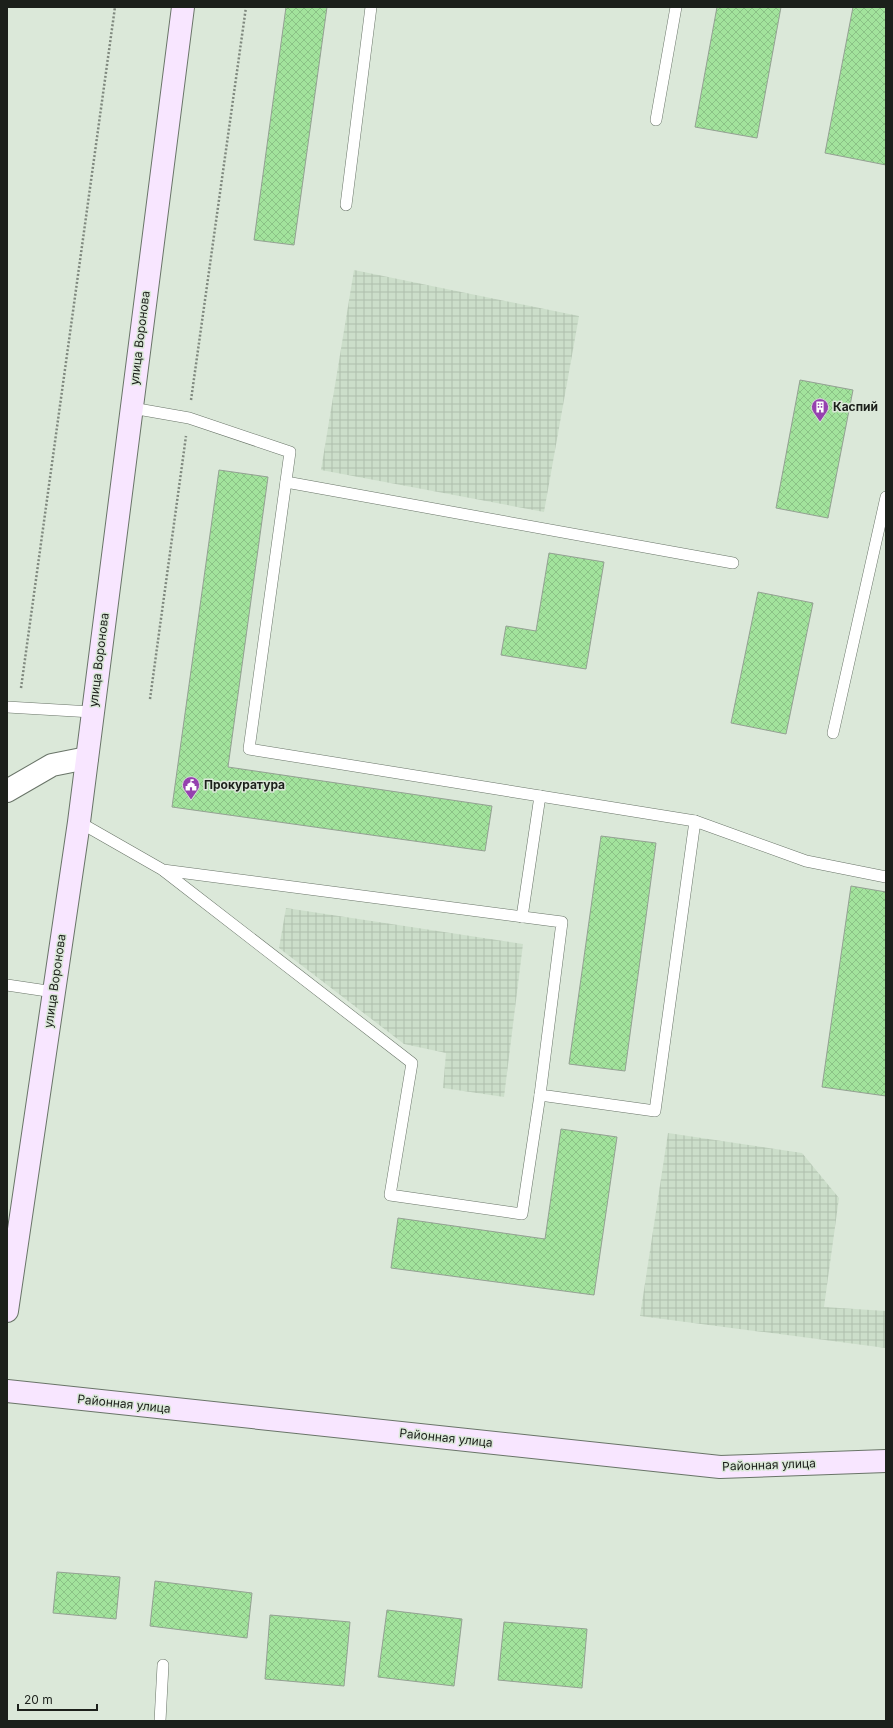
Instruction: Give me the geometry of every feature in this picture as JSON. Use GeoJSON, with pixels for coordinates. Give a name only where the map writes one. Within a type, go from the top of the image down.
{"type":"FeatureCollection","features":[{"type":"Feature","properties":{"kind":"street","name":"улица Воронова"},"geometry":{"type":"LineString","coordinates":[[7,1312],[79,822],[183,7]]}},
{"type":"Feature","properties":{"kind":"street"},"geometry":{"type":"LineString","coordinates":[[7,790],[52,765],[87,758]]}},
{"type":"Feature","properties":{"kind":"street","name":"Районная улица"},"geometry":{"type":"LineString","coordinates":[[7,1391],[720,1467],[886,1461]]}},
{"type":"Feature","properties":{"kind":"lane"},"geometry":{"type":"LineString","coordinates":[[346,205],[371,7]]}},
{"type":"Feature","properties":{"kind":"lane"},"geometry":{"type":"LineString","coordinates":[[656,120],[676,7]]}},
{"type":"Feature","properties":{"kind":"lane"},"geometry":{"type":"LineString","coordinates":[[132,408],[188,418],[290,452],[249,749],[696,822],[806,861],[886,877]]}},
{"type":"Feature","properties":{"kind":"lane"},"geometry":{"type":"LineString","coordinates":[[286,482],[733,563]]}},
{"type":"Feature","properties":{"kind":"lane"},"geometry":{"type":"LineString","coordinates":[[833,733],[886,497]]}},
{"type":"Feature","properties":{"kind":"lane"},"geometry":{"type":"LineString","coordinates":[[7,707],[92,712]]}},
{"type":"Feature","properties":{"kind":"lane"},"geometry":{"type":"LineString","coordinates":[[522,917],[540,796]]}},
{"type":"Feature","properties":{"kind":"lane"},"geometry":{"type":"LineString","coordinates":[[79,822],[163,870],[412,1063],[390,1195],[522,1214],[540,1095],[562,922],[163,870]]}},
{"type":"Feature","properties":{"kind":"lane"},"geometry":{"type":"LineString","coordinates":[[540,1095],[655,1111],[696,822]]}},
{"type":"Feature","properties":{"kind":"lane"},"geometry":{"type":"LineString","coordinates":[[7,985],[54,992]]}},
{"type":"Feature","properties":{"kind":"lane"},"geometry":{"type":"LineString","coordinates":[[160,1721],[163,1665]]}},
{"type":"Feature","properties":{"kind":"path"},"geometry":{"type":"LineString","coordinates":[[20,692],[115,7]]}},
{"type":"Feature","properties":{"kind":"path"},"geometry":{"type":"LineString","coordinates":[[150,699],[246,7]]}},
{"type":"Feature","properties":{"kind":"shaded area"},"geometry":{"type":"Polygon","coordinates":[[[354,270],[579,316],[544,512],[321,470],[354,270]]]}},
{"type":"Feature","properties":{"kind":"shaded area"},"geometry":{"type":"Polygon","coordinates":[[[286,908],[523,944],[504,1097],[443,1088],[446,1053],[404,1044],[279,948],[286,908]]]}},
{"type":"Feature","properties":{"kind":"shaded area"},"geometry":{"type":"Polygon","coordinates":[[[668,1133],[802,1153],[839,1198],[824,1307],[886,1311],[886,1348],[640,1316],[668,1133]]]}},
{"type":"Feature","properties":{"kind":"building"},"geometry":{"type":"Polygon","coordinates":[[[286,7],[327,7],[294,245],[254,240],[286,7]]]}},
{"type":"Feature","properties":{"kind":"building"},"geometry":{"type":"Polygon","coordinates":[[[717,7],[781,7],[757,138],[695,127],[717,7]]]}},
{"type":"Feature","properties":{"kind":"building"},"geometry":{"type":"Polygon","coordinates":[[[853,7],[886,7],[886,165],[825,153],[853,7]]]}},
{"type":"Feature","properties":{"kind":"building","name":"Каспий"},"geometry":{"type":"Polygon","coordinates":[[[800,380],[853,390],[828,518],[776,508],[800,380]]]}},
{"type":"Feature","properties":{"kind":"building"},"geometry":{"type":"Polygon","coordinates":[[[219,470],[268,477],[228,767],[492,806],[485,851],[172,807],[219,470]]]}},
{"type":"Feature","properties":{"kind":"building"},"geometry":{"type":"Polygon","coordinates":[[[549,553],[604,562],[586,669],[501,655],[506,626],[536,631],[549,553]]]}},
{"type":"Feature","properties":{"kind":"building"},"geometry":{"type":"Polygon","coordinates":[[[758,592],[813,603],[786,734],[731,723],[758,592]]]}},
{"type":"Feature","properties":{"kind":"building"},"geometry":{"type":"Polygon","coordinates":[[[601,836],[656,843],[625,1071],[569,1064],[601,836]]]}},
{"type":"Feature","properties":{"kind":"building"},"geometry":{"type":"Polygon","coordinates":[[[851,886],[886,892],[886,1096],[822,1087],[851,886]]]}},
{"type":"Feature","properties":{"kind":"building"},"geometry":{"type":"Polygon","coordinates":[[[561,1129],[617,1137],[594,1295],[391,1268],[398,1218],[545,1239],[561,1129]]]}},
{"type":"Feature","properties":{"kind":"building"},"geometry":{"type":"Polygon","coordinates":[[[57,1572],[120,1577],[116,1619],[53,1613],[57,1572]]]}},
{"type":"Feature","properties":{"kind":"building"},"geometry":{"type":"Polygon","coordinates":[[[155,1581],[252,1593],[247,1638],[150,1626],[155,1581]]]}},
{"type":"Feature","properties":{"kind":"building"},"geometry":{"type":"Polygon","coordinates":[[[387,1610],[462,1619],[454,1686],[378,1677],[387,1610]]]}},
{"type":"Feature","properties":{"kind":"building"},"geometry":{"type":"Polygon","coordinates":[[[270,1615],[350,1622],[344,1686],[265,1679],[270,1615]]]}},
{"type":"Feature","properties":{"kind":"building"},"geometry":{"type":"Polygon","coordinates":[[[504,1622],[587,1629],[582,1688],[498,1680],[504,1622]]]}},
{"type":"Feature","properties":{"kind":"place","name":"Каспий"},"geometry":{"type":"Point","coordinates":[820,422]}},
{"type":"Feature","properties":{"kind":"place","name":"Прокуратура"},"geometry":{"type":"Point","coordinates":[191,800]}}]}
